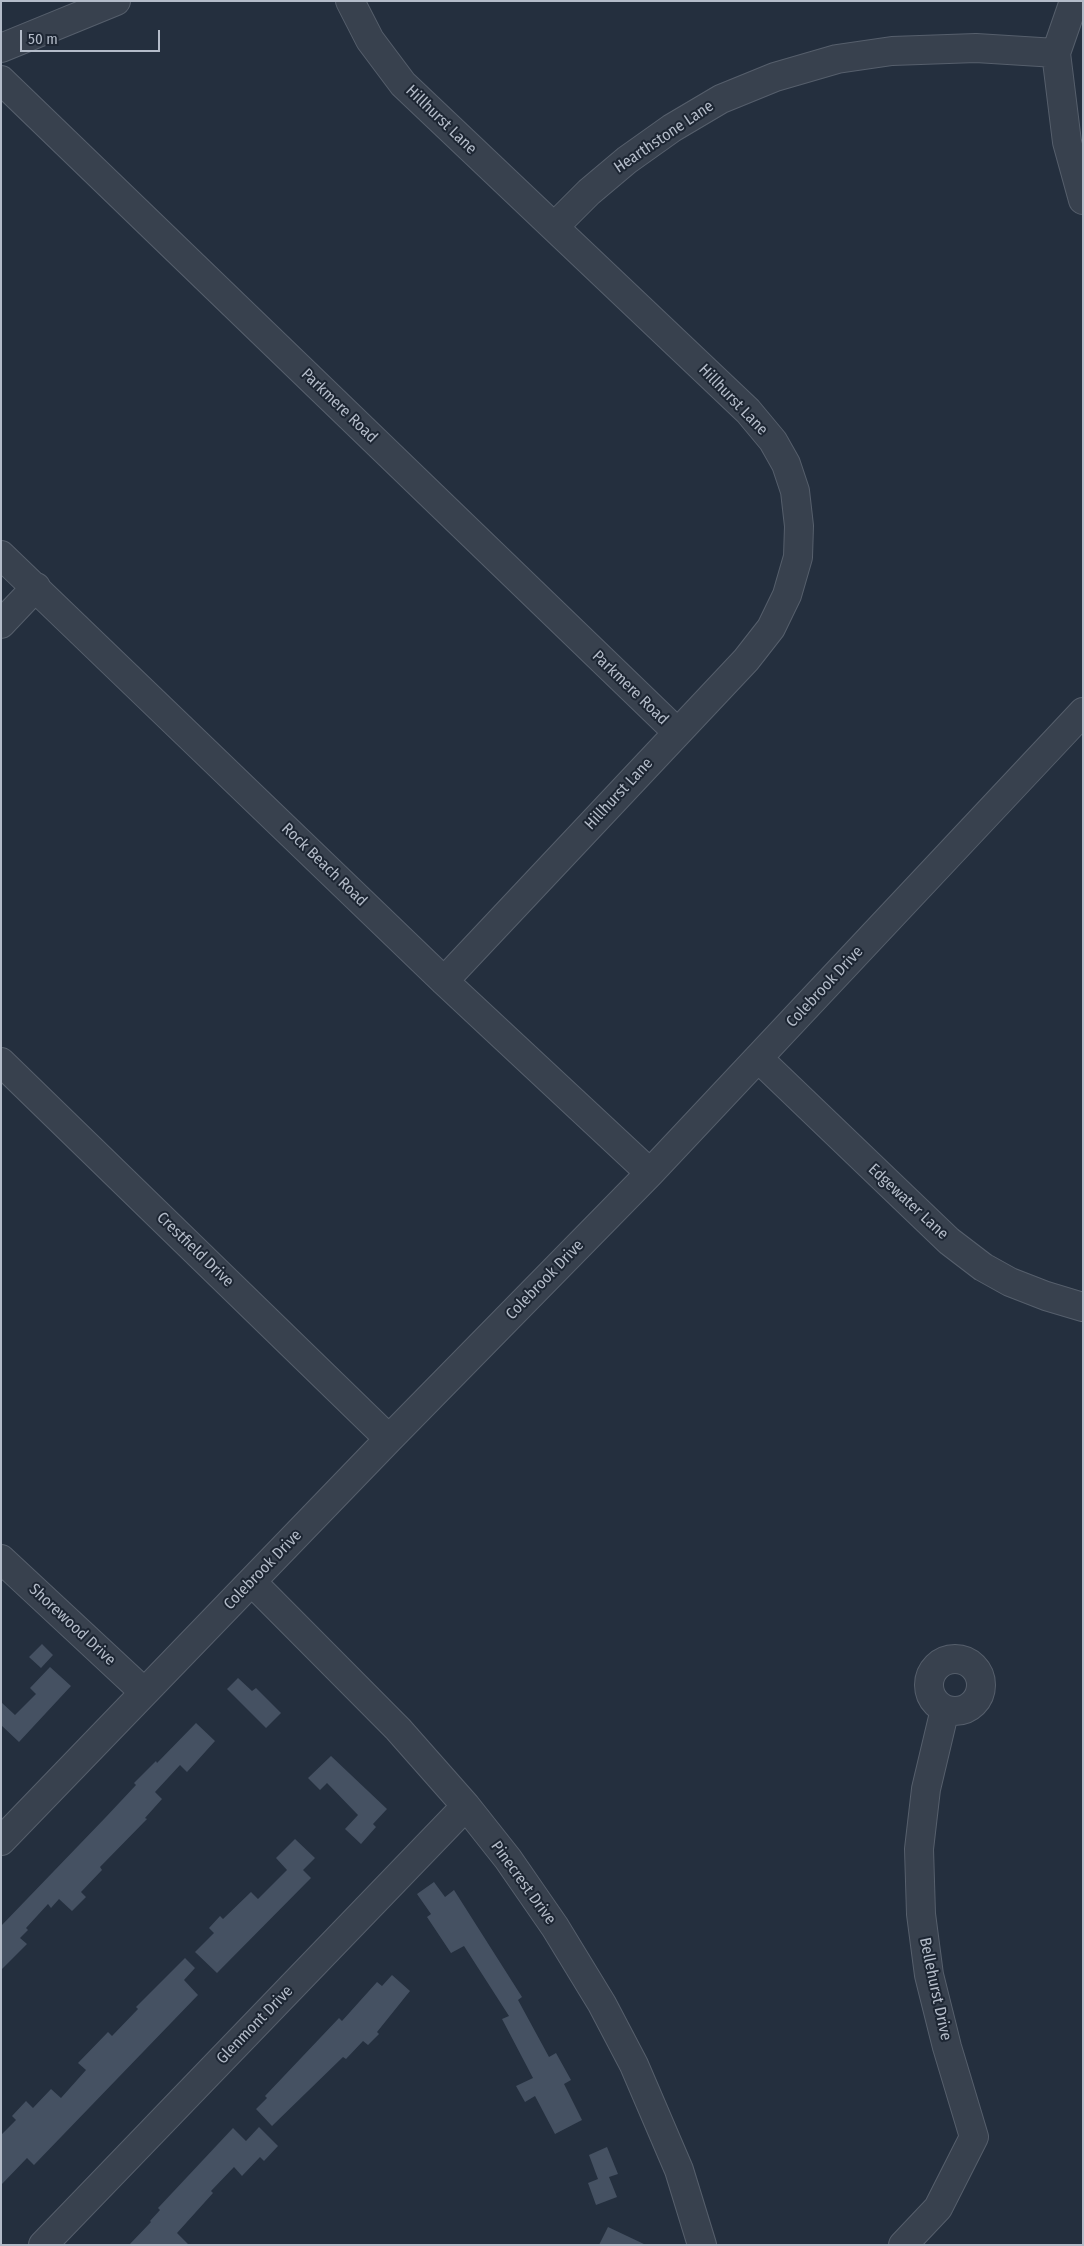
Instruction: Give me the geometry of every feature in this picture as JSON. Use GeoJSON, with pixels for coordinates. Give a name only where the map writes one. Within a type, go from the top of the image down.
{"type":"FeatureCollection","features":[{"type":"Feature","properties":{"kind":"street"},"geometry":{"type":"LineString","coordinates":[[1,48],[116,1]]}},
{"type":"Feature","properties":{"kind":"street","name":"Hillhurst Lane"},"geometry":{"type":"LineString","coordinates":[[350,1],[370,40],[403,84],[555,226],[748,411],[773,441],[786,464],[795,491],[799,526],[798,557],[787,595],[771,628],[746,660],[444,982]]}},
{"type":"Feature","properties":{"kind":"street"},"geometry":{"type":"LineString","coordinates":[[1074,1],[1056,53],[1067,142],[1083,200]]}},
{"type":"Feature","properties":{"kind":"street","name":"Hearthstone Lane"},"geometry":{"type":"LineString","coordinates":[[555,226],[589,192],[627,160],[672,128],[721,99],[774,77],[837,59],[892,51],[976,48],[1056,53]]}},
{"type":"Feature","properties":{"kind":"street","name":"Parkmere Road"},"geometry":{"type":"LineString","coordinates":[[1,80],[677,732]]}},
{"type":"Feature","properties":{"kind":"street","name":"Rock Beach Road"},"geometry":{"type":"LineString","coordinates":[[1,555],[444,982],[650,1173]]}},
{"type":"Feature","properties":{"kind":"street"},"geometry":{"type":"LineString","coordinates":[[1,624],[36,587]]}},
{"type":"Feature","properties":{"kind":"street","name":"Colebrook Drive"},"geometry":{"type":"LineString","coordinates":[[3,1836],[650,1173],[1083,712]]}},
{"type":"Feature","properties":{"kind":"street","name":"Edgewater Lane"},"geometry":{"type":"LineString","coordinates":[[758,1058],[949,1241],[983,1267],[1010,1282],[1046,1296],[1083,1307]]}},
{"type":"Feature","properties":{"kind":"street","name":"Crestfield Drive"},"geometry":{"type":"LineString","coordinates":[[1,1062],[389,1439]]}},
{"type":"Feature","properties":{"kind":"street","name":"Shorewood Drive"},"geometry":{"type":"LineString","coordinates":[[1,1559],[144,1692]]}},
{"type":"Feature","properties":{"kind":"street","name":"Pinecrest Drive"},"geometry":{"type":"LineString","coordinates":[[252,1582],[398,1729],[466,1806],[508,1859],[555,1927],[602,2004],[634,2065],[679,2170],[702,2245]]}},
{"type":"Feature","properties":{"kind":"street","name":"Bellehurst Drive"},"geometry":{"type":"LineString","coordinates":[[903,2245],[938,2208],[974,2137],[947,2047],[931,1984],[921,1914],[920,1849],[926,1789],[945,1709]]}},
{"type":"Feature","properties":{"kind":"street","name":"Glenmont Drive"},"geometry":{"type":"LineString","coordinates":[[43,2245],[466,1806]]}},
{"type":"Feature","properties":{"kind":"building"},"geometry":{"type":"Polygon","coordinates":[[[42,1644],[53,1655],[41,1668],[29,1657],[42,1644]]]}},
{"type":"Feature","properties":{"kind":"building"},"geometry":{"type":"Polygon","coordinates":[[[50,1667],[71,1686],[19,1742],[1,1725],[1,1702],[15,1715],[36,1694],[30,1688],[50,1667]]]}},
{"type":"Feature","properties":{"kind":"building"},"geometry":{"type":"Polygon","coordinates":[[[238,1678],[252,1691],[256,1688],[281,1713],[266,1728],[227,1689],[238,1678]]]}},
{"type":"Feature","properties":{"kind":"building"},"geometry":{"type":"Polygon","coordinates":[[[196,1723],[215,1741],[187,1772],[180,1765],[155,1792],[162,1799],[145,1818],[147,1819],[100,1867],[102,1870],[81,1892],[86,1897],[72,1911],[59,1899],[51,1908],[48,1904],[26,1928],[28,1930],[20,1938],[27,1944],[1,1970],[1,1926],[136,1785],[134,1783],[156,1761],[157,1763],[196,1723]]]}},
{"type":"Feature","properties":{"kind":"building"},"geometry":{"type":"Polygon","coordinates":[[[331,1756],[387,1809],[373,1824],[376,1827],[361,1844],[345,1829],[358,1815],[327,1783],[320,1790],[308,1778],[331,1756]]]}},
{"type":"Feature","properties":{"kind":"building"},"geometry":{"type":"Polygon","coordinates":[[[295,1839],[315,1858],[303,1870],[311,1878],[217,1973],[195,1952],[214,1933],[209,1928],[220,1916],[223,1919],[251,1892],[258,1899],[287,1870],[276,1858],[295,1839]]]}},
{"type":"Feature","properties":{"kind":"building"},"geometry":{"type":"Polygon","coordinates":[[[434,1882],[445,1897],[454,1890],[522,1997],[518,2000],[549,2057],[556,2053],[571,2080],[564,2084],[582,2120],[555,2134],[535,2096],[525,2102],[516,2086],[533,2078],[502,2019],[509,2016],[464,1946],[451,1953],[427,1917],[431,1914],[417,1894],[434,1882]]]}},
{"type":"Feature","properties":{"kind":"building"},"geometry":{"type":"Polygon","coordinates":[[[185,1958],[195,1968],[184,1980],[198,1995],[34,2165],[27,2158],[1,2185],[1,2135],[16,2120],[12,2116],[26,2101],[33,2108],[51,2089],[61,2098],[86,2070],[78,2063],[108,2032],[112,2036],[138,2009],[136,2007],[185,1958]]]}},
{"type":"Feature","properties":{"kind":"building"},"geometry":{"type":"Polygon","coordinates":[[[392,1975],[410,1991],[377,2032],[379,2034],[368,2045],[363,2041],[346,2059],[343,2057],[272,2126],[256,2109],[267,2098],[265,2096],[339,2018],[342,2021],[377,1982],[382,1986],[392,1975]]]}},
{"type":"Feature","properties":{"kind":"building"},"geometry":{"type":"Polygon","coordinates":[[[259,2127],[278,2146],[264,2161],[260,2157],[242,2176],[234,2167],[211,2191],[213,2193],[177,2233],[189,2245],[129,2245],[151,2222],[160,2210],[158,2208],[233,2128],[246,2141],[259,2127]]]}},
{"type":"Feature","properties":{"kind":"building"},"geometry":{"type":"Polygon","coordinates":[[[607,2147],[618,2174],[609,2177],[617,2197],[596,2205],[588,2183],[598,2179],[589,2155],[607,2147]]]}},
{"type":"Feature","properties":{"kind":"building"},"geometry":{"type":"Polygon","coordinates":[[[608,2227],[646,2245],[599,2245],[608,2227]]]}}]}
